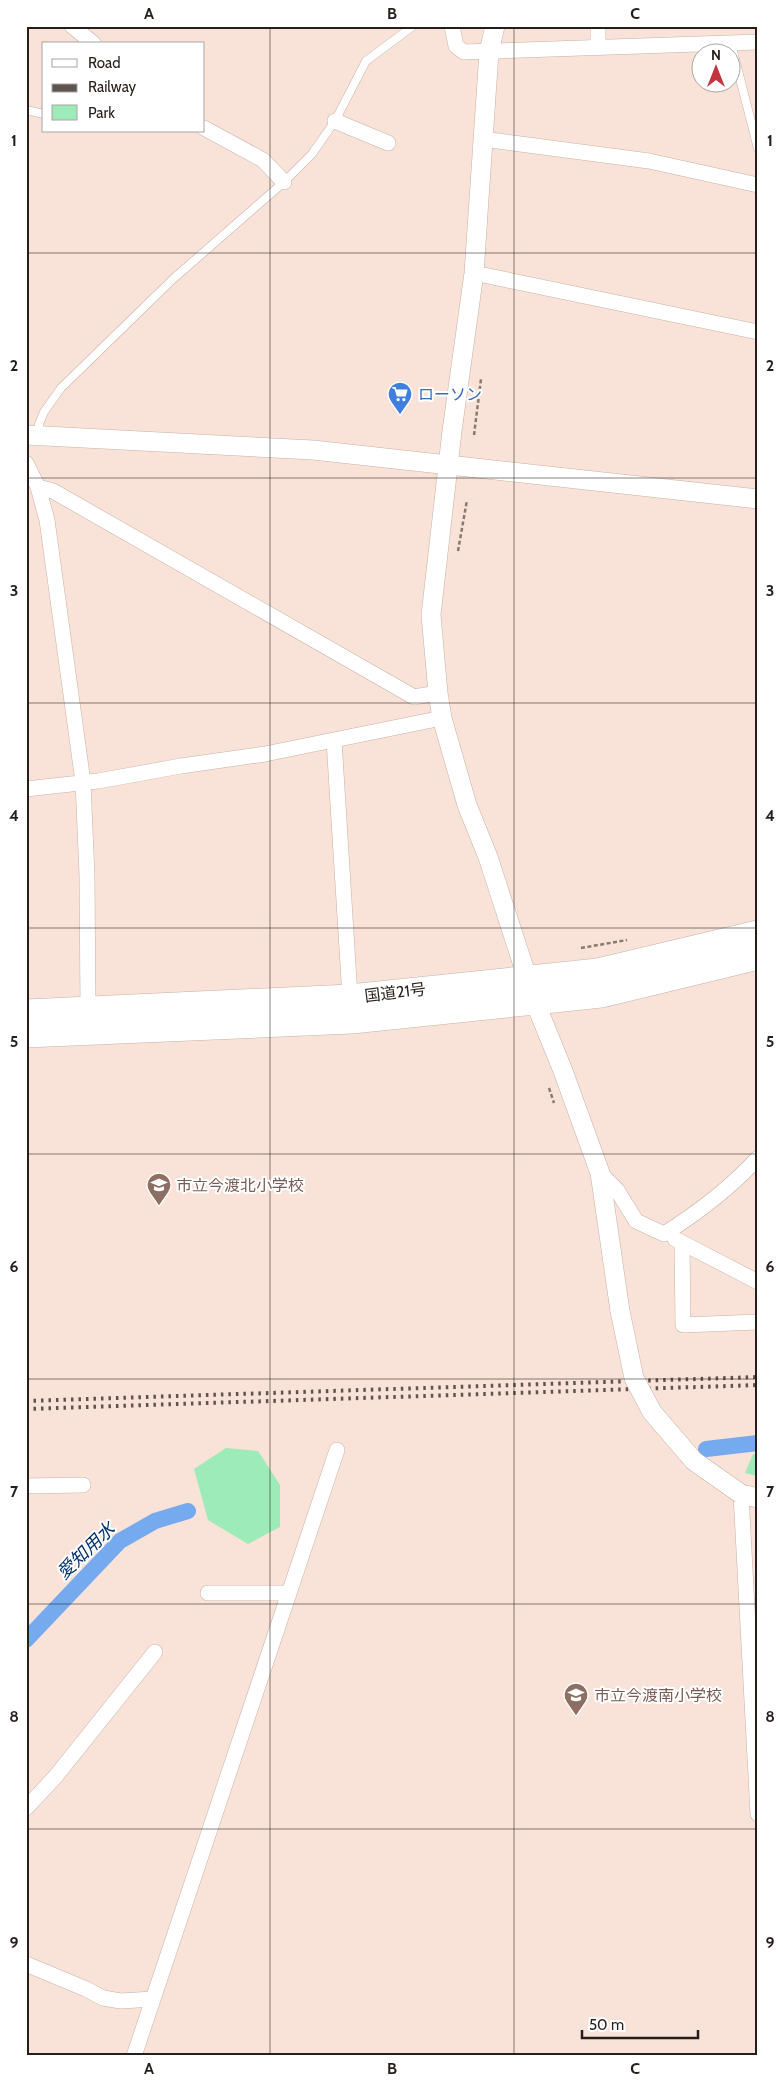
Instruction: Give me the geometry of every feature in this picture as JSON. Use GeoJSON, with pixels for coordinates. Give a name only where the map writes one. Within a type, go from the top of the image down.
{"type":"FeatureCollection","features":[{"type":"Feature","properties":{"kind":"highway","name":"国道21号"},"geometry":{"type":"LineString","coordinates":[[26,1012],[350,997],[598,971],[758,933]]}},
{"type":"Feature","properties":{"kind":"highway","name":"国道21号"},"geometry":{"type":"LineString","coordinates":[[26,1035],[352,1021],[535,1002],[601,994],[758,957]]}},
{"type":"Feature","properties":{"kind":"street"},"geometry":{"type":"LineString","coordinates":[[72,26],[92,42]]}},
{"type":"Feature","properties":{"kind":"street"},"geometry":{"type":"LineString","coordinates":[[452,26],[456,46],[459,50],[489,52],[692,44]]}},
{"type":"Feature","properties":{"kind":"street"},"geometry":{"type":"LineString","coordinates":[[495,26],[489,52],[474,273],[448,464],[431,615],[438,693],[442,718],[467,805],[488,857],[535,1002],[563,1071],[600,1173],[620,1311],[634,1378],[652,1412],[694,1461],[750,1496],[758,1814]]}},
{"type":"Feature","properties":{"kind":"street"},"geometry":{"type":"LineString","coordinates":[[598,26],[598,47]]}},
{"type":"Feature","properties":{"kind":"street"},"geometry":{"type":"LineString","coordinates":[[742,43],[758,42]]}},
{"type":"Feature","properties":{"kind":"street"},"geometry":{"type":"LineString","coordinates":[[335,121],[388,143]]}},
{"type":"Feature","properties":{"kind":"street"},"geometry":{"type":"LineString","coordinates":[[205,129],[263,160],[284,182]]}},
{"type":"Feature","properties":{"kind":"street"},"geometry":{"type":"LineString","coordinates":[[482,139],[649,161],[758,185]]}},
{"type":"Feature","properties":{"kind":"street"},"geometry":{"type":"LineString","coordinates":[[474,273],[758,332]]}},
{"type":"Feature","properties":{"kind":"street"},"geometry":{"type":"LineString","coordinates":[[32,436],[313,450],[758,499]]}},
{"type":"Feature","properties":{"kind":"street"},"geometry":{"type":"LineString","coordinates":[[26,463],[38,487],[46,520],[82,782],[87,876],[88,1009]]}},
{"type":"Feature","properties":{"kind":"street"},"geometry":{"type":"LineString","coordinates":[[38,487],[53,491],[414,697],[438,693]]}},
{"type":"Feature","properties":{"kind":"street"},"geometry":{"type":"LineString","coordinates":[[26,789],[98,781],[264,754],[442,718]]}},
{"type":"Feature","properties":{"kind":"street"},"geometry":{"type":"LineString","coordinates":[[334,740],[350,997]]}},
{"type":"Feature","properties":{"kind":"street"},"geometry":{"type":"LineString","coordinates":[[664,1234],[697,1214],[742,1176],[758,1158]]}},
{"type":"Feature","properties":{"kind":"street"},"geometry":{"type":"LineString","coordinates":[[600,1173],[617,1190],[636,1220],[758,1282]]}},
{"type":"Feature","properties":{"kind":"street"},"geometry":{"type":"LineString","coordinates":[[682,1243],[683,1325],[758,1322]]}},
{"type":"Feature","properties":{"kind":"street"},"geometry":{"type":"LineString","coordinates":[[134,2056],[337,1450]]}},
{"type":"Feature","properties":{"kind":"street"},"geometry":{"type":"LineString","coordinates":[[26,1486],[83,1484]]}},
{"type":"Feature","properties":{"kind":"street"},"geometry":{"type":"LineString","coordinates":[[208,1593],[289,1594]]}},
{"type":"Feature","properties":{"kind":"street"},"geometry":{"type":"LineString","coordinates":[[26,1808],[56,1776],[155,1652]]}},
{"type":"Feature","properties":{"kind":"street"},"geometry":{"type":"LineString","coordinates":[[26,1964],[103,1998],[121,2001],[153,1999]]}},
{"type":"Feature","properties":{"kind":"lane"},"geometry":{"type":"LineString","coordinates":[[32,436],[44,412],[61,388],[79,369],[173,279],[284,182],[312,154],[335,121],[366,62],[413,26]]}},
{"type":"Feature","properties":{"kind":"lane"},"geometry":{"type":"LineString","coordinates":[[742,86],[758,149]]}},
{"type":"Feature","properties":{"kind":"lane"},"geometry":{"type":"LineString","coordinates":[[26,110],[42,114]]}},
{"type":"Feature","properties":{"kind":"path"},"geometry":{"type":"LineString","coordinates":[[474,435],[481,379]]}},
{"type":"Feature","properties":{"kind":"path"},"geometry":{"type":"LineString","coordinates":[[458,551],[468,500]]}},
{"type":"Feature","properties":{"kind":"path"},"geometry":{"type":"LineString","coordinates":[[581,948],[627,940]]}},
{"type":"Feature","properties":{"kind":"green space"},"geometry":{"type":"Polygon","coordinates":[[[226,1448],[258,1451],[280,1485],[280,1527],[248,1544],[208,1520],[194,1469],[226,1448]]]}},
{"type":"Feature","properties":{"kind":"green space"},"geometry":{"type":"Polygon","coordinates":[[[753,1454],[758,1454],[758,1476],[745,1473],[753,1454]]]}},
{"type":"Feature","properties":{"kind":"waterway","name":"愛知用水"},"geometry":{"type":"LineString","coordinates":[[706,1449],[758,1443]]}},
{"type":"Feature","properties":{"kind":"waterway","name":"愛知用水"},"geometry":{"type":"LineString","coordinates":[[26,1640],[120,1541],[155,1521],[188,1511]]}},
{"type":"Feature","properties":{"kind":"railway"},"geometry":{"type":"LineString","coordinates":[[26,1401],[758,1377]]}},
{"type":"Feature","properties":{"kind":"railway"},"geometry":{"type":"LineString","coordinates":[[26,1409],[758,1385]]}},
{"type":"Feature","properties":{"kind":"place","name":"ローソン"},"geometry":{"type":"Point","coordinates":[400,415]}},
{"type":"Feature","properties":{"kind":"place","name":"市立今渡北小学校"},"geometry":{"type":"Point","coordinates":[159,1206]}},
{"type":"Feature","properties":{"kind":"place","name":"市立今渡南小学校"},"geometry":{"type":"Point","coordinates":[576,1716]}}]}
